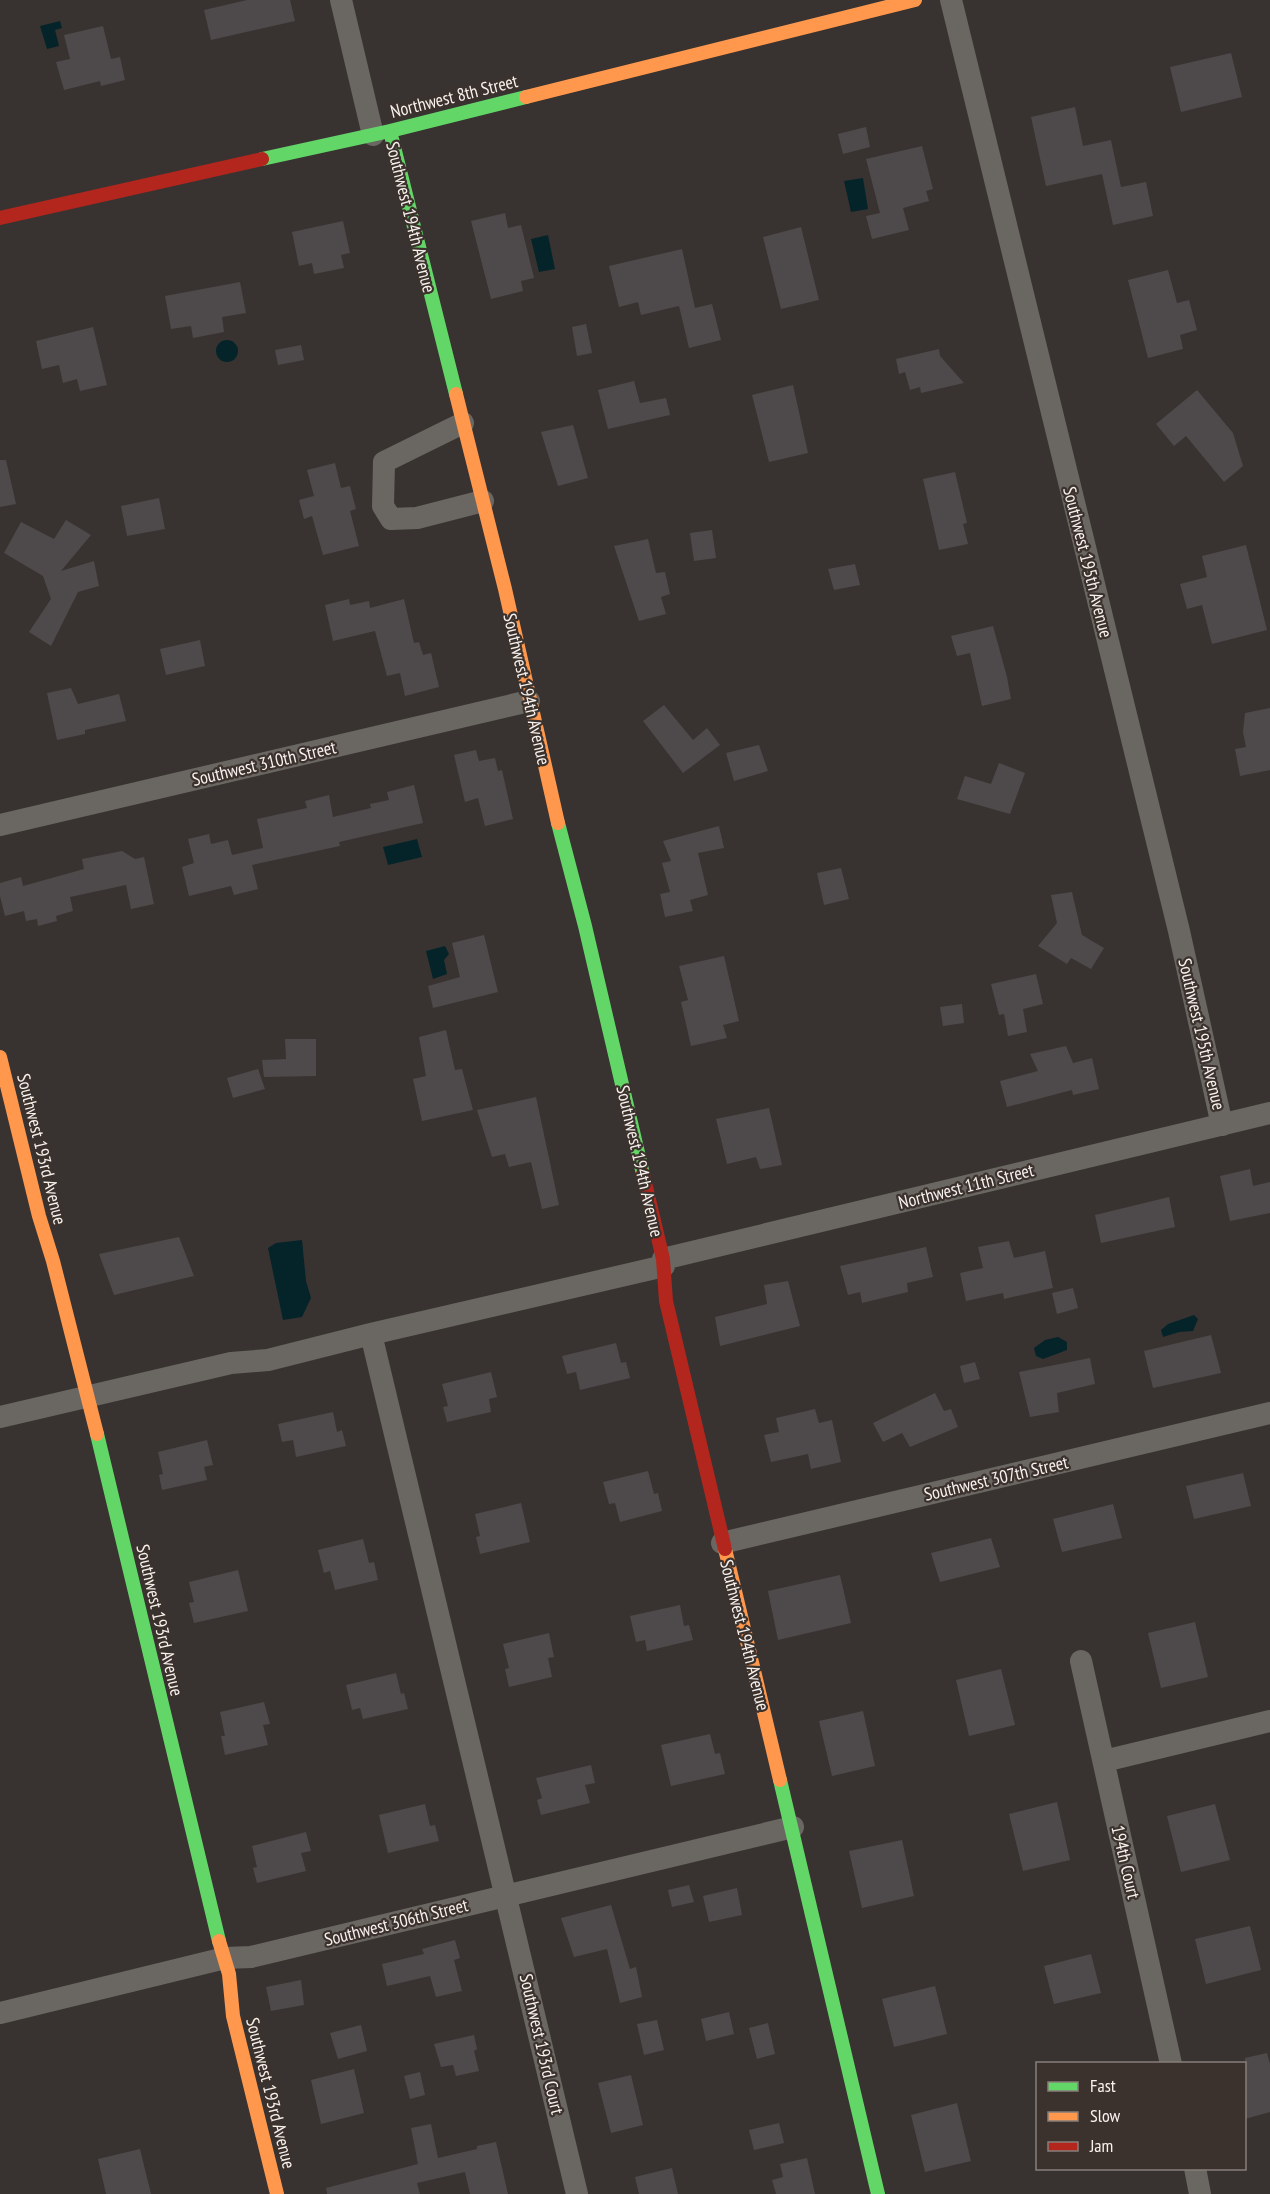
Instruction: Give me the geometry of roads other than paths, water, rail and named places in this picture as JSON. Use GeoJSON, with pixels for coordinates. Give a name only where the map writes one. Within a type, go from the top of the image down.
{"type":"FeatureCollection","features":[{"type":"Feature","properties":{"kind":"street","name":"Southwest 194th Avenue"},"geometry":{"type":"LineString","coordinates":[[341,0],[464,423],[663,1263],[666,1301],[722,1543],[793,1827],[878,2194]]}},
{"type":"Feature","properties":{"kind":"street","name":"Northwest 8th Street"},"geometry":{"type":"LineString","coordinates":[[0,218],[381,133],[915,0]]}},
{"type":"Feature","properties":{"kind":"street","name":"Southwest 195th Avenue"},"geometry":{"type":"LineString","coordinates":[[951,0],[1165,875],[1222,1125]]}},
{"type":"Feature","properties":{"kind":"street"},"geometry":{"type":"LineString","coordinates":[[464,423],[384,462],[383,506],[391,519],[417,518],[483,501]]}},
{"type":"Feature","properties":{"kind":"street","name":"Southwest 310th Street"},"geometry":{"type":"LineString","coordinates":[[0,825],[529,701]]}},
{"type":"Feature","properties":{"kind":"street","name":"Southwest 193rd Avenue"},"geometry":{"type":"LineString","coordinates":[[0,1057],[87,1396],[214,1922],[230,1974],[233,2016],[276,2194]]}},
{"type":"Feature","properties":{"kind":"street","name":"Northwest 11th Street"},"geometry":{"type":"LineString","coordinates":[[0,1417],[231,1363],[268,1360],[1270,1113]]}},
{"type":"Feature","properties":{"kind":"street","name":"Southwest 193rd Court"},"geometry":{"type":"LineString","coordinates":[[371,1334],[577,2194]]}},
{"type":"Feature","properties":{"kind":"street","name":"Southwest 307th Street"},"geometry":{"type":"LineString","coordinates":[[722,1543],[1270,1413]]}},
{"type":"Feature","properties":{"kind":"street","name":"194th Court"},"geometry":{"type":"LineString","coordinates":[[1081,1661],[1171,2062]]}},
{"type":"Feature","properties":{"kind":"street"},"geometry":{"type":"LineString","coordinates":[[1104,1761],[1270,1721]]}},
{"type":"Feature","properties":{"kind":"street","name":"Southwest 306th Street"},"geometry":{"type":"LineString","coordinates":[[0,2013],[225,1958],[251,1957],[793,1827]]}},
{"type":"Feature","properties":{"kind":"street"},"geometry":{"type":"LineString","coordinates":[[1195,2170],[1200,2194]]}},
{"type":"Feature","properties":{"kind":"water"},"geometry":{"type":"Polygon","coordinates":[[[60,21],[62,28],[55,30],[59,46],[47,49],[40,26],[60,21]]]}},
{"type":"Feature","properties":{"kind":"water"},"geometry":{"type":"Polygon","coordinates":[[[863,178],[868,209],[851,212],[844,181],[863,178]]]}},
{"type":"Feature","properties":{"kind":"water"},"geometry":{"type":"Polygon","coordinates":[[[548,235],[555,269],[539,272],[531,239],[548,235]]]}},
{"type":"Feature","properties":{"kind":"water"},"geometry":{"type":"Polygon","coordinates":[[[223,340],[231,340],[238,347],[238,355],[231,362],[223,362],[216,355],[216,347],[223,340]]]}},
{"type":"Feature","properties":{"kind":"water"},"geometry":{"type":"Polygon","coordinates":[[[417,839],[422,857],[388,865],[383,847],[417,839]]]}},
{"type":"Feature","properties":{"kind":"water"},"geometry":{"type":"Polygon","coordinates":[[[445,946],[449,954],[444,960],[447,974],[433,979],[426,951],[445,946]]]}},
{"type":"Feature","properties":{"kind":"water"},"geometry":{"type":"Polygon","coordinates":[[[302,1240],[306,1281],[311,1298],[302,1317],[283,1320],[268,1248],[276,1243],[302,1240]]]}},
{"type":"Feature","properties":{"kind":"water"},"geometry":{"type":"Polygon","coordinates":[[[1194,1315],[1198,1319],[1193,1331],[1163,1337],[1161,1330],[1168,1324],[1194,1315]]]}},
{"type":"Feature","properties":{"kind":"water"},"geometry":{"type":"Polygon","coordinates":[[[1058,1337],[1067,1342],[1067,1350],[1043,1359],[1036,1356],[1034,1348],[1045,1340],[1058,1337]]]}}]}
